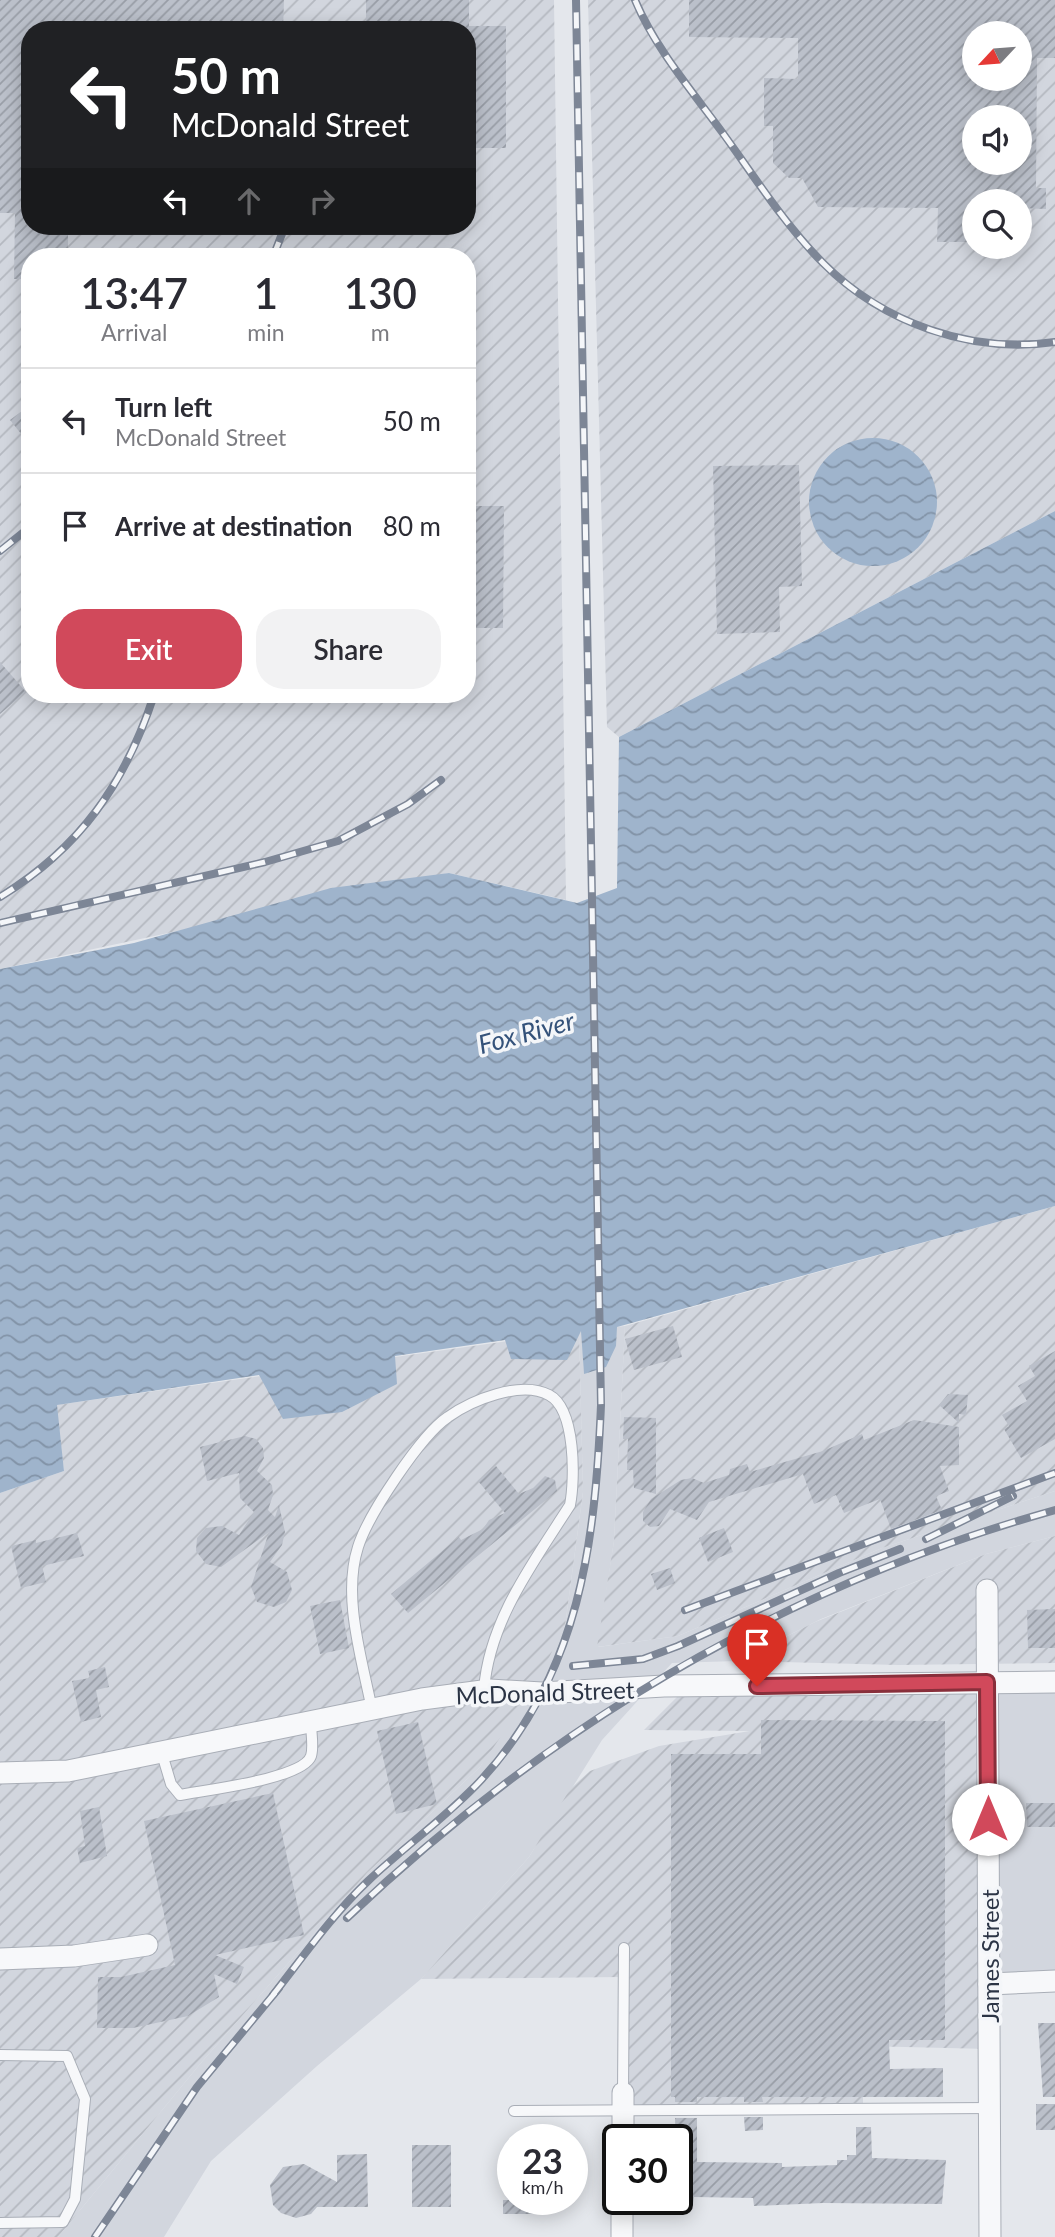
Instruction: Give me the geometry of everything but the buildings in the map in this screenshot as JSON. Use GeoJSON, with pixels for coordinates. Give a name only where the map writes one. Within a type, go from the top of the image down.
{"type":"FeatureCollection","features":[{"type":"Feature","properties":{"kind":"street","name":"James Street"},"geometry":{"type":"LineString","coordinates":[[987,1590],[990,2237]]}},
{"type":"Feature","properties":{"kind":"street","name":"McDonald Street"},"geometry":{"type":"LineString","coordinates":[[0,1773],[68,1771],[484,1690],[542,1693],[664,1686],[1055,1682]]}},
{"type":"Feature","properties":{"kind":"street"},"geometry":{"type":"LineString","coordinates":[[0,1959],[74,1956],[147,1945]]}},
{"type":"Feature","properties":{"kind":"street"},"geometry":{"type":"LineString","coordinates":[[989,1984],[1055,1982]]}},
{"type":"Feature","properties":{"kind":"street"},"geometry":{"type":"LineString","coordinates":[[623,2101],[623,2124]]}},
{"type":"Feature","properties":{"kind":"street"},"geometry":{"type":"LineString","coordinates":[[622,2215],[622,2237]]}},
{"type":"Feature","properties":{"kind":"lane"},"geometry":{"type":"LineString","coordinates":[[372,1710],[353,1594],[358,1546],[405,1465],[433,1429],[449,1416],[494,1396],[534,1391],[550,1395],[560,1406],[575,1466],[574,1487],[569,1505],[501,1618],[486,1659],[484,1690]]}},
{"type":"Feature","properties":{"kind":"lane"},"geometry":{"type":"LineString","coordinates":[[162,1754],[171,1784],[180,1795],[285,1774],[304,1767],[311,1756],[311,1723]]}},
{"type":"Feature","properties":{"kind":"lane"},"geometry":{"type":"LineString","coordinates":[[623,2101],[624,1948]]}},
{"type":"Feature","properties":{"kind":"lane"},"geometry":{"type":"LineString","coordinates":[[0,2055],[67,2056],[85,2099],[75,2199],[63,2222],[0,2223]]}},
{"type":"Feature","properties":{"kind":"lane"},"geometry":{"type":"LineString","coordinates":[[514,2111],[623,2101],[990,2108]]}},
{"type":"Feature","properties":{"kind":"shaded area"},"geometry":{"type":"Polygon","coordinates":[[[0,0],[554,0],[566,900],[449,873],[0,969],[0,0]]]}},
{"type":"Feature","properties":{"kind":"shaded area"},"geometry":{"type":"Polygon","coordinates":[[[588,0],[1055,0],[1055,511],[619,737],[607,727],[588,0]]]}},
{"type":"Feature","properties":{"kind":"shaded area"},"geometry":{"type":"Polygon","coordinates":[[[1055,1206],[1055,1491],[882,1548],[678,1636],[597,1647],[614,1541],[625,1326],[1055,1206]]]}},
{"type":"Feature","properties":{"kind":"shaded area"},"geometry":{"type":"Polygon","coordinates":[[[625,1326],[614,1541],[598,1647],[678,1636],[882,1548],[1055,1491],[1055,1536],[986,1554],[821,1619],[737,1661],[672,1663],[602,1740],[529,1857],[421,1979],[317,2066],[211,2161],[164,2237],[58,2237],[200,2064],[367,1873],[480,1767],[565,1626],[583,1492],[579,1331],[582,1331],[584,1373],[616,1346],[616,1327],[625,1326]]]}},
{"type":"Feature","properties":{"kind":"shaded area"},"geometry":{"type":"Polygon","coordinates":[[[579,1331],[583,1492],[565,1626],[532,1691],[480,1767],[367,1873],[200,2064],[58,2237],[0,2237],[0,1493],[64,1471],[56,1405],[579,1331]]]}},
{"type":"Feature","properties":{"kind":"shaded area"},"geometry":{"type":"Polygon","coordinates":[[[1055,1536],[1055,1663],[898,1665],[738,1661],[815,1622],[986,1554],[1055,1536]]]}},
{"type":"Feature","properties":{"kind":"shaded area"},"geometry":{"type":"Polygon","coordinates":[[[987,1682],[1055,1682],[1055,1981],[989,1984],[987,1682]]]}},
{"type":"Feature","properties":{"kind":"shaded area"},"geometry":{"type":"Polygon","coordinates":[[[987,1682],[989,2049],[863,2046],[863,2107],[623,2110],[621,1977],[421,1979],[529,1857],[570,1789],[590,1771],[659,1746],[750,1731],[644,1730],[688,1686],[987,1682]]]}},
{"type":"Feature","properties":{"kind":"water"},"geometry":{"type":"Polygon","coordinates":[[[873,438],[898,443],[918,457],[932,477],[937,502],[932,527],[918,547],[898,561],[873,566],[848,561],[828,547],[814,527],[809,502],[814,477],[828,457],[848,443],[873,438]]]}},
{"type":"Feature","properties":{"kind":"water","name":"Fox River"},"geometry":{"type":"Polygon","coordinates":[[[1055,511],[1055,1206],[617,1327],[616,1346],[606,1367],[584,1374],[581,1331],[567,1360],[511,1359],[505,1340],[395,1356],[397,1384],[342,1412],[283,1419],[259,1375],[57,1405],[64,1471],[0,1493],[0,969],[134,943],[331,888],[449,873],[577,903],[617,888],[619,737],[1055,511]]]}},
{"type":"Feature","properties":{"kind":"railway"},"geometry":{"type":"LineString","coordinates":[[273,1995],[355,1894],[469,1793],[515,1738],[541,1695],[561,1650],[576,1604],[587,1556],[594,1507],[601,1405],[576,0]]}},
{"type":"Feature","properties":{"kind":"railway"},"geometry":{"type":"LineString","coordinates":[[635,0],[663,52],[770,200],[809,248],[847,284],[900,318],[930,330],[991,343],[1023,345],[1055,342]]}},
{"type":"Feature","properties":{"kind":"railway"},"geometry":{"type":"LineString","coordinates":[[276,248],[282,235]]}},
{"type":"Feature","properties":{"kind":"railway"},"geometry":{"type":"LineString","coordinates":[[0,551],[21,534]]}},
{"type":"Feature","properties":{"kind":"railway"},"geometry":{"type":"LineString","coordinates":[[0,897],[54,857],[96,811],[129,757],[151,703]]}},
{"type":"Feature","properties":{"kind":"railway"},"geometry":{"type":"LineString","coordinates":[[0,923],[265,862],[338,841],[408,804],[441,780]]}},
{"type":"Feature","properties":{"kind":"railway"},"geometry":{"type":"LineString","coordinates":[[685,1610],[1055,1473]]}},
{"type":"Feature","properties":{"kind":"railway"},"geometry":{"type":"LineString","coordinates":[[926,1539],[1013,1496]]}},
{"type":"Feature","properties":{"kind":"railway"},"geometry":{"type":"LineString","coordinates":[[347,1918],[425,1848],[506,1783],[589,1724],[676,1670],[766,1621],[859,1579],[955,1541],[1055,1510]]}},
{"type":"Feature","properties":{"kind":"railway"},"geometry":{"type":"LineString","coordinates":[[573,1666],[643,1659],[900,1549]]}},
{"type":"Feature","properties":{"kind":"railway"},"geometry":{"type":"LineString","coordinates":[[95,2237],[197,2087],[279,1988]]}},
{"type":"Feature","properties":{"kind":"route"},"geometry":{"type":"LineString","coordinates":[[757,1686],[987,1682],[988,1819]]}}]}
